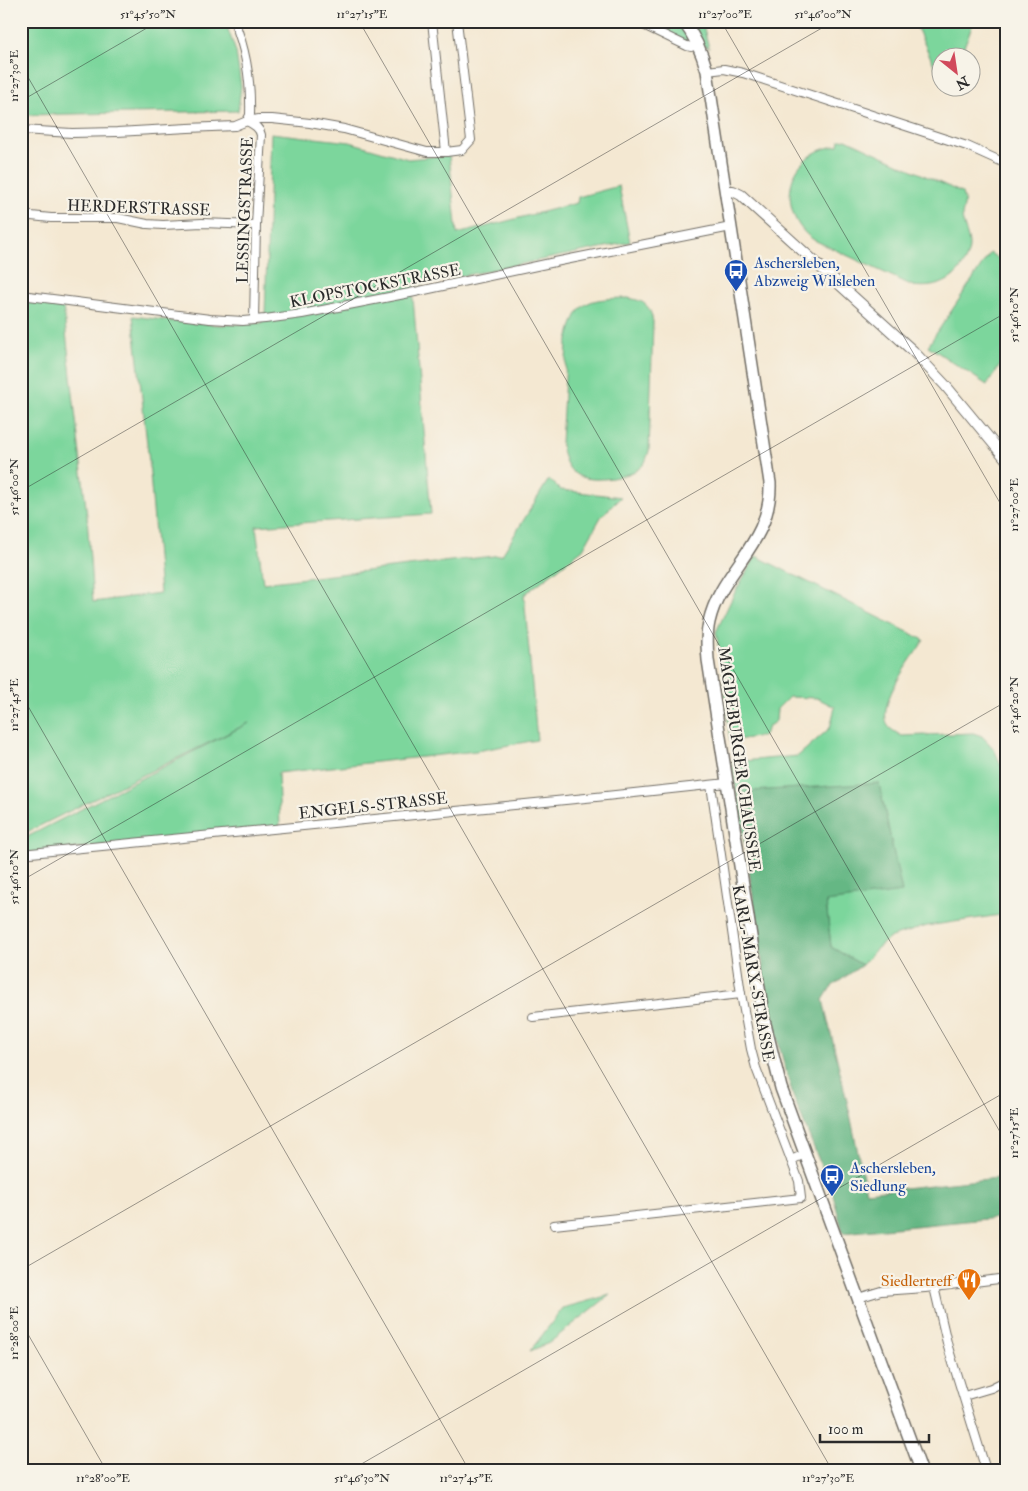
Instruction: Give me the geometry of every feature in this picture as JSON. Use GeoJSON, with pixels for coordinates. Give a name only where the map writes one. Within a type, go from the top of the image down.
{"type":"FeatureCollection","features":[{"type":"Feature","properties":{"kind":"main road","name":"MAGDEBURGER CHAUSSEE"},"geometry":{"type":"LineString","coordinates":[[683,21],[698,44],[707,71],[768,466],[770,498],[767,514],[762,526],[721,593],[712,613],[707,633],[708,660],[764,1020],[777,1075],[921,1470]]}},
{"type":"Feature","properties":{"kind":"street","name":"LESSINGSTRASSE"},"geometry":{"type":"LineString","coordinates":[[234,21],[244,50],[249,75],[250,115],[247,121],[256,126],[260,130],[261,135],[256,225],[254,320]]}},
{"type":"Feature","properties":{"kind":"street"},"geometry":{"type":"LineString","coordinates":[[432,21],[446,152]]}},
{"type":"Feature","properties":{"kind":"street"},"geometry":{"type":"LineString","coordinates":[[21,130],[72,133],[117,132],[235,126],[247,121],[272,119],[310,123],[365,134],[427,152],[462,150],[471,140],[457,21]]}},
{"type":"Feature","properties":{"kind":"street"},"geometry":{"type":"LineString","coordinates":[[635,21],[687,46],[690,47],[698,44]]}},
{"type":"Feature","properties":{"kind":"street"},"geometry":{"type":"LineString","coordinates":[[707,71],[724,69],[743,73],[967,146],[1007,164]]}},
{"type":"Feature","properties":{"kind":"street"},"geometry":{"type":"LineString","coordinates":[[726,191],[733,191],[741,195],[913,351],[945,385],[1007,460]]}},
{"type":"Feature","properties":{"kind":"street","name":"HERDERSTRASSE"},"geometry":{"type":"LineString","coordinates":[[21,215],[61,218],[118,218],[163,225],[202,223],[256,225]]}},
{"type":"Feature","properties":{"kind":"street","name":"KLOPSTOCKSTRASSE"},"geometry":{"type":"LineString","coordinates":[[21,295],[210,319],[254,320],[302,314],[397,296],[731,227]]}},
{"type":"Feature","properties":{"kind":"street","name":"ENGELS-STRASSE"},"geometry":{"type":"LineString","coordinates":[[21,854],[727,783]]}},
{"type":"Feature","properties":{"kind":"street","name":"KARL-MARX-STRASSE"},"geometry":{"type":"LineString","coordinates":[[554,1225],[801,1198],[799,1181],[756,1068],[751,1049],[740,994],[711,785]]}},
{"type":"Feature","properties":{"kind":"street"},"geometry":{"type":"LineString","coordinates":[[533,1017],[740,994]]}},
{"type":"Feature","properties":{"kind":"street"},"geometry":{"type":"LineString","coordinates":[[791,1160],[806,1154]]}},
{"type":"Feature","properties":{"kind":"street"},"geometry":{"type":"LineString","coordinates":[[858,1298],[881,1291],[1007,1278]]}},
{"type":"Feature","properties":{"kind":"street"},"geometry":{"type":"LineString","coordinates":[[934,1287],[943,1329],[986,1470]]}},
{"type":"Feature","properties":{"kind":"street"},"geometry":{"type":"LineString","coordinates":[[964,1396],[991,1388],[1007,1380]]}},
{"type":"Feature","properties":{"kind":"green space"},"geometry":{"type":"Polygon","coordinates":[[[21,21],[225,21],[236,52],[241,86],[238,111],[21,115],[21,21]]]}},
{"type":"Feature","properties":{"kind":"green space"},"geometry":{"type":"Polygon","coordinates":[[[644,21],[702,21],[709,48],[693,40],[686,43],[644,21]]]}},
{"type":"Feature","properties":{"kind":"green space"},"geometry":{"type":"Polygon","coordinates":[[[914,21],[974,21],[964,48],[930,48],[930,56],[914,21]]]}},
{"type":"Feature","properties":{"kind":"green space"},"geometry":{"type":"Polygon","coordinates":[[[271,133],[350,142],[408,159],[449,155],[457,234],[577,203],[578,197],[619,186],[630,242],[412,286],[431,514],[256,526],[263,583],[502,555],[549,479],[561,490],[621,497],[601,517],[583,549],[524,595],[537,740],[476,751],[278,773],[280,828],[21,854],[21,840],[249,723],[21,835],[21,301],[63,306],[87,516],[93,602],[160,593],[149,462],[133,316],[221,325],[262,323],[265,315],[271,133]]]}},
{"type":"Feature","properties":{"kind":"green space"},"geometry":{"type":"Polygon","coordinates":[[[846,139],[962,193],[964,206],[962,216],[969,250],[961,268],[950,279],[936,285],[913,286],[814,240],[804,232],[792,209],[790,197],[795,173],[803,162],[813,154],[822,149],[839,145],[840,140],[846,139]]]}},
{"type":"Feature","properties":{"kind":"green space"},"geometry":{"type":"Polygon","coordinates":[[[990,253],[1007,264],[1007,355],[987,385],[928,346],[990,253]]]}},
{"type":"Feature","properties":{"kind":"green space"},"geometry":{"type":"Polygon","coordinates":[[[628,298],[643,302],[650,312],[653,322],[649,451],[643,465],[630,473],[612,478],[586,478],[579,476],[568,466],[561,443],[567,344],[575,318],[579,310],[585,305],[602,299],[628,298]]]}},
{"type":"Feature","properties":{"kind":"green space"},"geometry":{"type":"Polygon","coordinates":[[[756,556],[924,640],[898,680],[887,703],[887,724],[902,736],[973,733],[982,736],[994,749],[1007,779],[1007,914],[927,926],[891,937],[875,950],[862,965],[831,947],[826,902],[763,791],[736,792],[732,762],[798,756],[830,728],[835,707],[817,698],[789,697],[777,709],[776,721],[769,726],[763,736],[730,741],[723,673],[716,632],[735,592],[756,556]]]}},
{"type":"Feature","properties":{"kind":"green space"},"geometry":{"type":"Polygon","coordinates":[[[879,783],[902,892],[826,902],[831,947],[862,965],[831,987],[823,1000],[866,1192],[1007,1177],[1007,1217],[843,1233],[833,1195],[793,1096],[765,983],[736,792],[879,783]]]}},
{"type":"Feature","properties":{"kind":"green space"},"geometry":{"type":"Polygon","coordinates":[[[610,1295],[549,1343],[530,1351],[563,1308],[610,1295]]]}},
{"type":"Feature","properties":{"kind":"place","name":"Aschersleben, Abzweig Wilsleben"},"geometry":{"type":"Point","coordinates":[736,292]}},
{"type":"Feature","properties":{"kind":"place","name":"Aschersleben, Siedlung"},"geometry":{"type":"Point","coordinates":[832,1197]}},
{"type":"Feature","properties":{"kind":"place","name":"Siedlertreff"},"geometry":{"type":"Point","coordinates":[969,1301]}}]}
